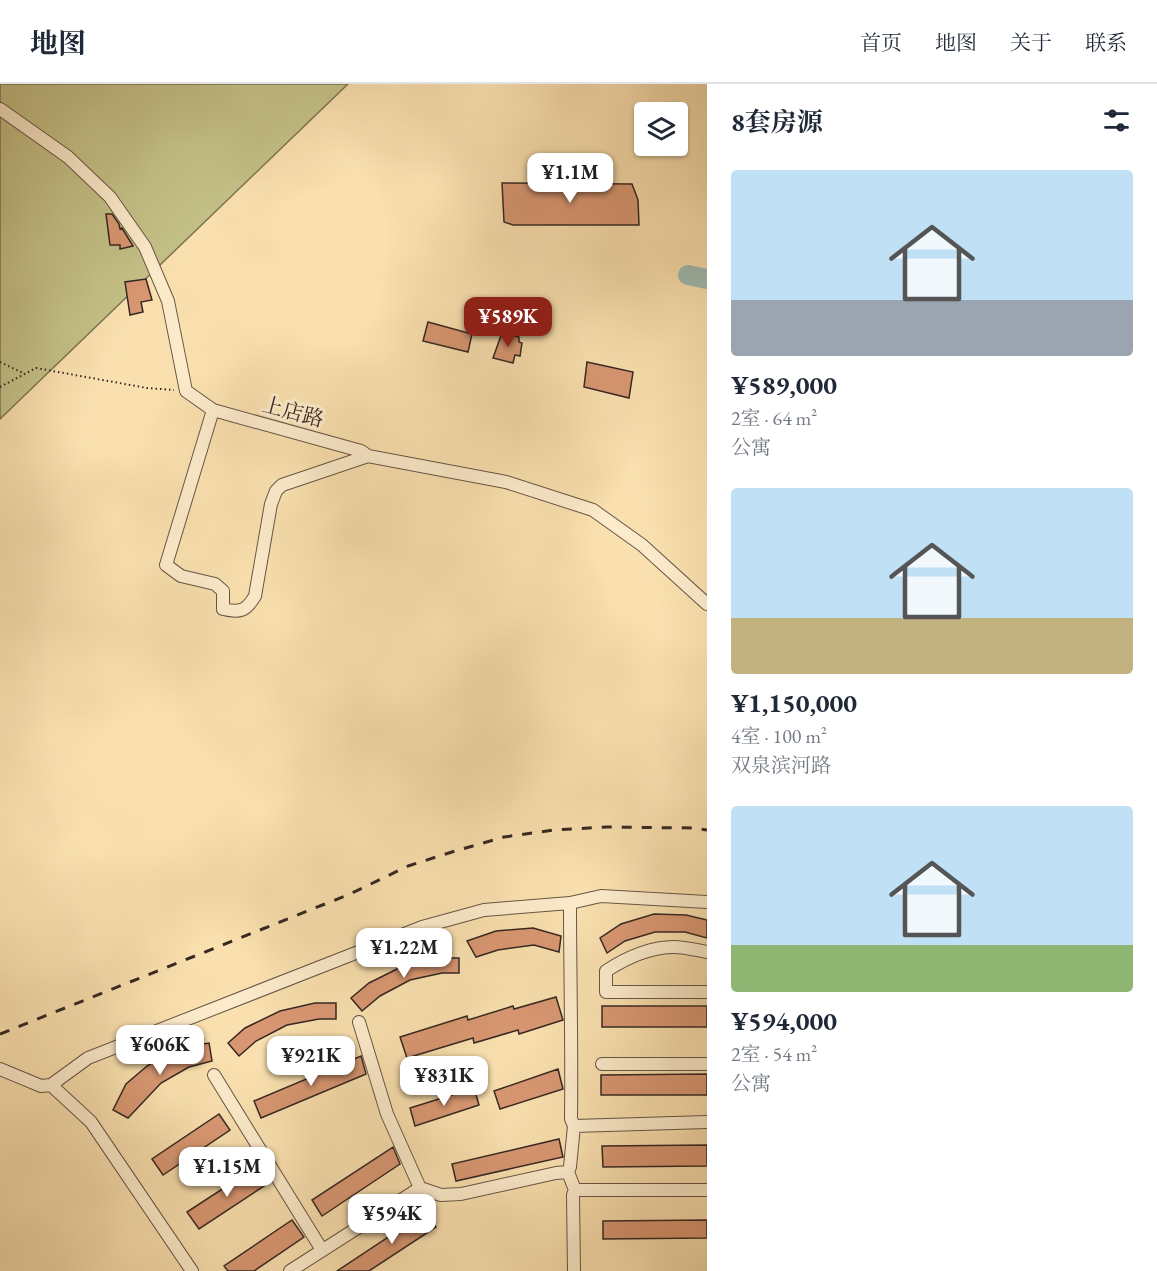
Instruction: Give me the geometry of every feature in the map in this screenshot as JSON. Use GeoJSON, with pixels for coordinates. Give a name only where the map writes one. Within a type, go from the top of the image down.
{"type":"FeatureCollection","features":[{"type":"Feature","properties":{"kind":"street"},"geometry":{"type":"LineString","coordinates":[[0,109],[68,157],[110,197],[145,247],[168,300],[186,391]]}},
{"type":"Feature","properties":{"kind":"street","name":"上店路"},"geometry":{"type":"LineString","coordinates":[[186,391],[213,410],[361,451],[368,456],[506,482],[593,510],[642,545],[707,604]]}},
{"type":"Feature","properties":{"kind":"street"},"geometry":{"type":"LineString","coordinates":[[213,410],[166,565],[181,576],[215,584],[223,591],[223,609],[237,612],[248,609],[255,596],[271,504],[276,491],[282,485],[368,456]]}},
{"type":"Feature","properties":{"kind":"street"},"geometry":{"type":"LineString","coordinates":[[0,1069],[41,1086],[51,1085],[88,1058],[422,927],[484,910],[570,903],[601,896],[707,902]]}},
{"type":"Feature","properties":{"kind":"street"},"geometry":{"type":"LineString","coordinates":[[570,903],[571,1119],[574,1126],[568,1172],[575,1190],[573,1195],[574,1271]]}},
{"type":"Feature","properties":{"kind":"street"},"geometry":{"type":"LineString","coordinates":[[707,952],[674,947],[648,951],[626,958],[606,971],[606,992],[707,992]]}},
{"type":"Feature","properties":{"kind":"street"},"geometry":{"type":"LineString","coordinates":[[359,1022],[387,1114],[420,1188],[441,1195],[460,1194],[568,1172]]}},
{"type":"Feature","properties":{"kind":"street"},"geometry":{"type":"LineString","coordinates":[[602,1064],[707,1064]]}},
{"type":"Feature","properties":{"kind":"street"},"geometry":{"type":"LineString","coordinates":[[214,1075],[321,1250]]}},
{"type":"Feature","properties":{"kind":"street"},"geometry":{"type":"LineString","coordinates":[[51,1085],[91,1122],[192,1271]]}},
{"type":"Feature","properties":{"kind":"street"},"geometry":{"type":"LineString","coordinates":[[574,1126],[707,1122]]}},
{"type":"Feature","properties":{"kind":"street"},"geometry":{"type":"LineString","coordinates":[[290,1271],[420,1188]]}},
{"type":"Feature","properties":{"kind":"street"},"geometry":{"type":"LineString","coordinates":[[575,1190],[707,1190]]}},
{"type":"Feature","properties":{"kind":"path"},"geometry":{"type":"LineString","coordinates":[[0,362],[25,374]]}},
{"type":"Feature","properties":{"kind":"path"},"geometry":{"type":"LineString","coordinates":[[0,387],[36,368],[147,388],[186,391]]}},
{"type":"Feature","properties":{"kind":"shaded area"},"geometry":{"type":"Polygon","coordinates":[[[0,84],[348,84],[0,419],[0,84]]]}},
{"type":"Feature","properties":{"kind":"building"},"geometry":{"type":"Polygon","coordinates":[[[502,183],[632,184],[638,200],[639,225],[513,225],[504,222],[502,183]]]}},
{"type":"Feature","properties":{"kind":"building"},"geometry":{"type":"Polygon","coordinates":[[[106,214],[112,214],[133,246],[120,249],[120,245],[110,245],[106,214]]]}},
{"type":"Feature","properties":{"kind":"building"},"geometry":{"type":"Polygon","coordinates":[[[146,279],[152,300],[141,302],[143,312],[130,315],[125,282],[146,279]]]}},
{"type":"Feature","properties":{"kind":"building"},"geometry":{"type":"Polygon","coordinates":[[[428,322],[472,334],[468,352],[423,341],[428,322]]]}},
{"type":"Feature","properties":{"kind":"building"},"geometry":{"type":"Polygon","coordinates":[[[502,333],[519,337],[519,342],[522,343],[520,356],[515,355],[513,363],[493,358],[502,333]]]}},
{"type":"Feature","properties":{"kind":"building"},"geometry":{"type":"Polygon","coordinates":[[[587,362],[633,372],[629,398],[584,387],[587,362]]]}},
{"type":"Feature","properties":{"kind":"building"},"geometry":{"type":"Polygon","coordinates":[[[654,914],[686,915],[707,920],[707,938],[685,932],[655,932],[625,941],[607,953],[600,938],[621,924],[654,914]]]}},
{"type":"Feature","properties":{"kind":"building"},"geometry":{"type":"Polygon","coordinates":[[[533,928],[561,936],[559,952],[534,945],[498,950],[476,957],[467,941],[496,931],[533,928]]]}},
{"type":"Feature","properties":{"kind":"building"},"geometry":{"type":"Polygon","coordinates":[[[439,958],[459,958],[459,973],[442,973],[410,980],[380,996],[362,1011],[351,998],[369,983],[403,966],[439,958]]]}},
{"type":"Feature","properties":{"kind":"building"},"geometry":{"type":"Polygon","coordinates":[[[556,997],[563,1020],[519,1034],[518,1030],[474,1043],[473,1038],[407,1058],[400,1037],[467,1016],[468,1020],[513,1006],[514,1009],[556,997]]]}},
{"type":"Feature","properties":{"kind":"building"},"geometry":{"type":"Polygon","coordinates":[[[315,1003],[336,1003],[336,1019],[319,1019],[287,1025],[256,1041],[239,1056],[228,1043],[245,1028],[280,1011],[315,1003]]]}},
{"type":"Feature","properties":{"kind":"building"},"geometry":{"type":"Polygon","coordinates":[[[602,1006],[707,1006],[707,1027],[602,1027],[602,1006]]]}},
{"type":"Feature","properties":{"kind":"building"},"geometry":{"type":"Polygon","coordinates":[[[209,1043],[212,1061],[189,1067],[161,1083],[128,1118],[113,1110],[126,1084],[147,1066],[177,1048],[209,1043]]]}},
{"type":"Feature","properties":{"kind":"building"},"geometry":{"type":"Polygon","coordinates":[[[361,1056],[366,1074],[261,1118],[254,1101],[361,1056]]]}},
{"type":"Feature","properties":{"kind":"building"},"geometry":{"type":"Polygon","coordinates":[[[558,1069],[563,1089],[500,1109],[494,1091],[558,1069]]]}},
{"type":"Feature","properties":{"kind":"building"},"geometry":{"type":"Polygon","coordinates":[[[707,1074],[707,1095],[601,1095],[601,1075],[707,1074]]]}},
{"type":"Feature","properties":{"kind":"building"},"geometry":{"type":"Polygon","coordinates":[[[474,1088],[479,1105],[415,1126],[410,1108],[474,1088]]]}},
{"type":"Feature","properties":{"kind":"building"},"geometry":{"type":"Polygon","coordinates":[[[219,1114],[230,1130],[163,1175],[152,1159],[219,1114]]]}},
{"type":"Feature","properties":{"kind":"building"},"geometry":{"type":"Polygon","coordinates":[[[559,1139],[563,1157],[456,1181],[452,1164],[559,1139]]]}},
{"type":"Feature","properties":{"kind":"building"},"geometry":{"type":"Polygon","coordinates":[[[707,1145],[707,1166],[603,1167],[602,1146],[707,1145]]]}},
{"type":"Feature","properties":{"kind":"building"},"geometry":{"type":"Polygon","coordinates":[[[393,1147],[400,1164],[322,1216],[312,1200],[393,1147]]]}},
{"type":"Feature","properties":{"kind":"building"},"geometry":{"type":"Polygon","coordinates":[[[256,1167],[267,1184],[199,1229],[187,1212],[256,1167]]]}},
{"type":"Feature","properties":{"kind":"building"},"geometry":{"type":"Polygon","coordinates":[[[426,1212],[436,1227],[369,1271],[337,1271],[426,1212]]]}},
{"type":"Feature","properties":{"kind":"building"},"geometry":{"type":"Polygon","coordinates":[[[292,1220],[304,1237],[254,1271],[228,1271],[224,1266],[292,1220]]]}},
{"type":"Feature","properties":{"kind":"building"},"geometry":{"type":"Polygon","coordinates":[[[707,1220],[707,1238],[603,1239],[603,1221],[707,1220]]]}},
{"type":"Feature","properties":{"kind":"waterway"},"geometry":{"type":"LineString","coordinates":[[688,275],[707,279]]}},
{"type":"Feature","properties":{"kind":"railway"},"geometry":{"type":"LineString","coordinates":[[0,1034],[350,894],[408,866],[455,851],[504,837],[554,830],[607,827],[707,830]]}}]}
